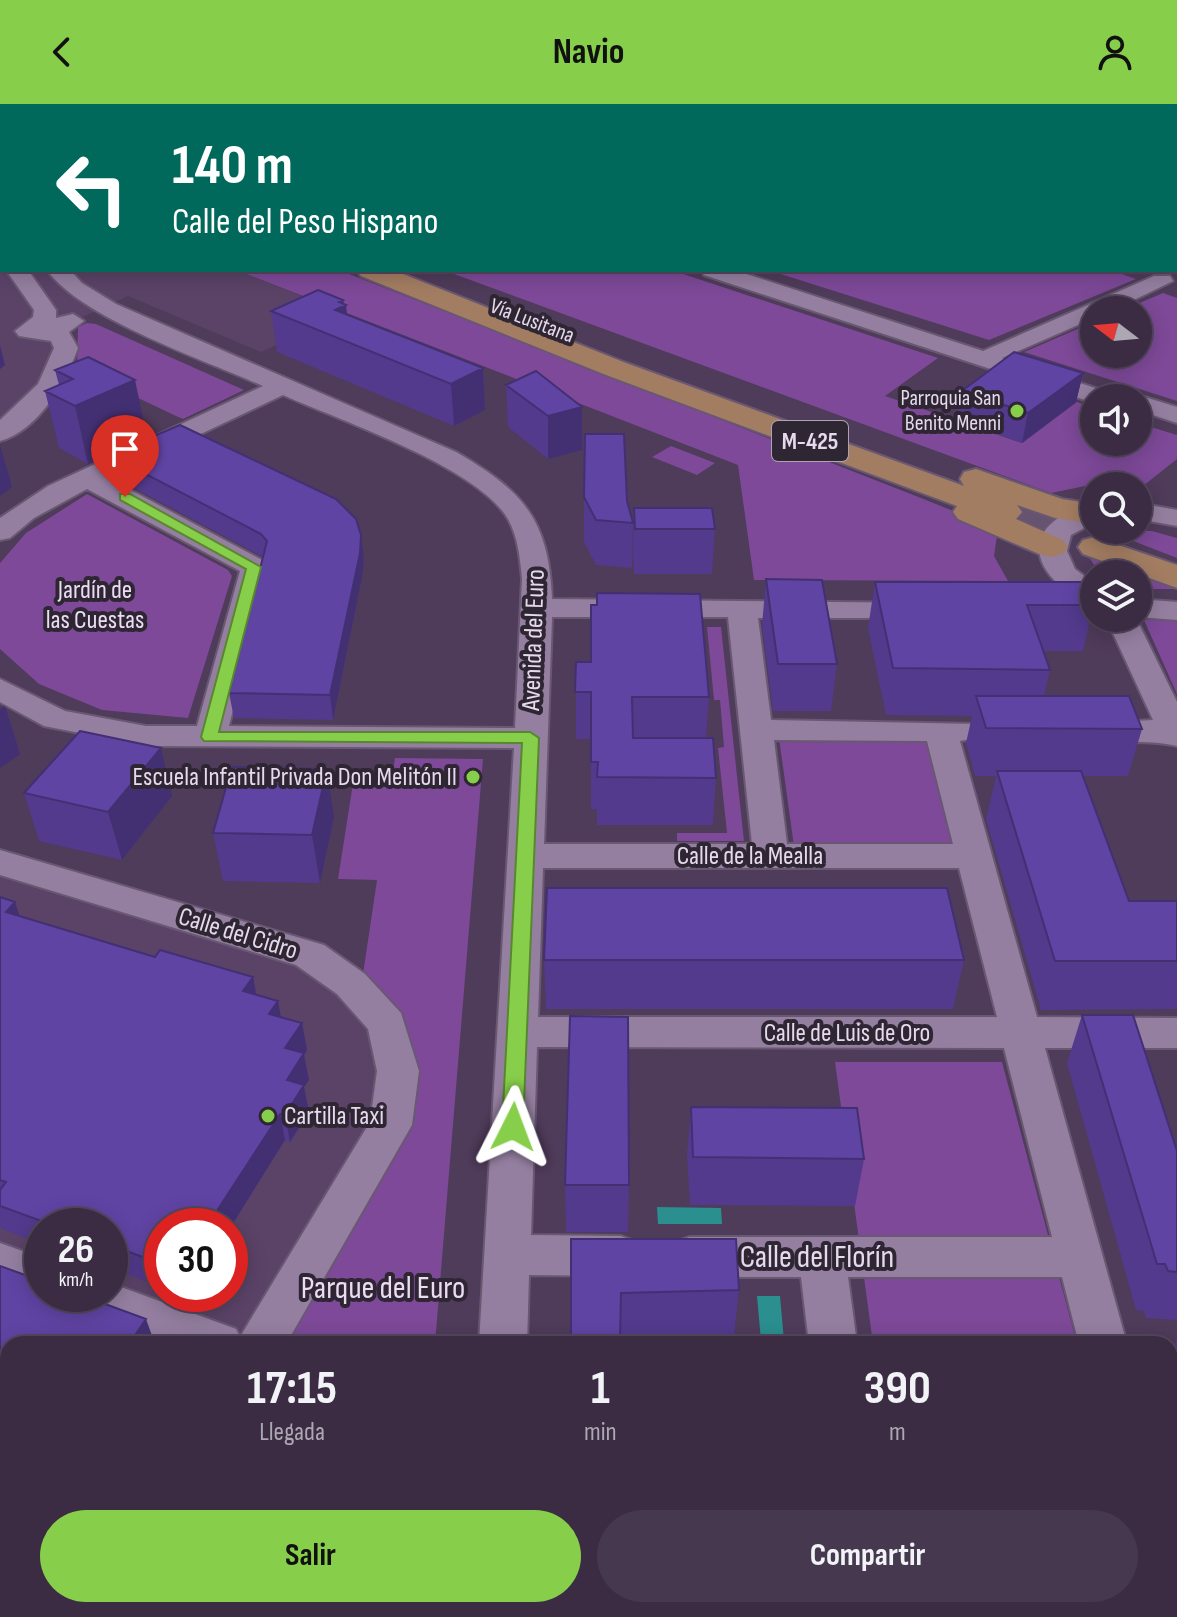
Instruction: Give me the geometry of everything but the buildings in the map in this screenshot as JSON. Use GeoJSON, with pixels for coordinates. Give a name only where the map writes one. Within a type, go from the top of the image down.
{"type":"FeatureCollection","features":[{"type":"Feature","properties":{"kind":"main road","name":"Vía Lusitana"},"geometry":{"type":"LineString","coordinates":[[375,272],[616,369]]}},
{"type":"Feature","properties":{"kind":"main road","name":"Vía Lusitana"},"geometry":{"type":"LineString","coordinates":[[407,272],[662,371]]}},
{"type":"Feature","properties":{"kind":"main road","name":"M-425"},"geometry":{"type":"LineString","coordinates":[[616,369],[1011,508],[662,371]]}},
{"type":"Feature","properties":{"kind":"main road"},"geometry":{"type":"LineString","coordinates":[[616,369],[636,382],[1025,533],[1051,547]]}},
{"type":"Feature","properties":{"kind":"main road"},"geometry":{"type":"LineString","coordinates":[[662,371],[718,385],[1080,521]]}},
{"type":"Feature","properties":{"kind":"main road"},"geometry":{"type":"LineString","coordinates":[[1123,544],[1177,577]]}},
{"type":"Feature","properties":{"kind":"main road"},"geometry":{"type":"LineString","coordinates":[[1132,544],[1177,565]]}},
{"type":"Feature","properties":{"kind":"street"},"geometry":{"type":"LineString","coordinates":[[0,433],[32,408],[51,387],[66,348],[49,329],[45,310],[18,272]]}},
{"type":"Feature","properties":{"kind":"street","name":"Avenida del Euro"},"geometry":{"type":"LineString","coordinates":[[60,272],[74,288],[108,309],[447,458],[501,493],[519,512],[534,542],[538,566],[537,608],[503,1336]]}},
{"type":"Feature","properties":{"kind":"street"},"geometry":{"type":"LineString","coordinates":[[718,272],[1080,391]]}},
{"type":"Feature","properties":{"kind":"street"},"geometry":{"type":"LineString","coordinates":[[743,272],[1085,384]]}},
{"type":"Feature","properties":{"kind":"street"},"geometry":{"type":"LineString","coordinates":[[1138,272],[1170,284]]}},
{"type":"Feature","properties":{"kind":"street"},"geometry":{"type":"LineString","coordinates":[[993,353],[1170,284]]}},
{"type":"Feature","properties":{"kind":"street"},"geometry":{"type":"LineString","coordinates":[[0,409],[17,395],[31,374],[39,345],[49,329],[108,309]]}},
{"type":"Feature","properties":{"kind":"street"},"geometry":{"type":"LineString","coordinates":[[0,532],[33,506],[87,478],[282,386]]}},
{"type":"Feature","properties":{"kind":"street"},"geometry":{"type":"LineString","coordinates":[[1152,407],[1177,415]]}},
{"type":"Feature","properties":{"kind":"street"},"geometry":{"type":"LineString","coordinates":[[1152,415],[1177,423]]}},
{"type":"Feature","properties":{"kind":"street"},"geometry":{"type":"LineString","coordinates":[[87,478],[254,567],[210,737]]}},
{"type":"Feature","properties":{"kind":"street"},"geometry":{"type":"LineString","coordinates":[[1152,508],[1177,499]]}},
{"type":"Feature","properties":{"kind":"street"},"geometry":{"type":"LineString","coordinates":[[1152,513],[1177,518]]}},
{"type":"Feature","properties":{"kind":"street"},"geometry":{"type":"LineString","coordinates":[[1080,528],[1063,527],[1054,536],[1051,547],[1055,565],[1080,586]]}},
{"type":"Feature","properties":{"kind":"street"},"geometry":{"type":"LineString","coordinates":[[1049,604],[1080,591]]}},
{"type":"Feature","properties":{"kind":"street"},"geometry":{"type":"LineString","coordinates":[[537,608],[951,609]]}},
{"type":"Feature","properties":{"kind":"street"},"geometry":{"type":"LineString","coordinates":[[742,609],[771,856]]}},
{"type":"Feature","properties":{"kind":"street"},"geometry":{"type":"LineString","coordinates":[[1152,609],[1177,611]]}},
{"type":"Feature","properties":{"kind":"street"},"geometry":{"type":"LineString","coordinates":[[1066,731],[1176,733],[1128,632]]}},
{"type":"Feature","properties":{"kind":"street"},"geometry":{"type":"LineString","coordinates":[[0,689],[56,719],[146,736],[530,738]]}},
{"type":"Feature","properties":{"kind":"street"},"geometry":{"type":"LineString","coordinates":[[756,730],[990,731]]}},
{"type":"Feature","properties":{"kind":"street"},"geometry":{"type":"LineString","coordinates":[[941,731],[1101,1336]]}},
{"type":"Feature","properties":{"kind":"street","name":"Calle de la Mealla"},"geometry":{"type":"LineString","coordinates":[[525,856],[975,856]]}},
{"type":"Feature","properties":{"kind":"street","name":"Calle del Cidro"},"geometry":{"type":"LineString","coordinates":[[0,862],[310,955],[351,984],[387,1024],[398,1071],[391,1125],[265,1336]]}},
{"type":"Feature","properties":{"kind":"street","name":"Calle de Luis de Oro"},"geometry":{"type":"LineString","coordinates":[[517,1032],[1177,1033]]}},
{"type":"Feature","properties":{"kind":"street","name":"Calle del Florín"},"geometry":{"type":"LineString","coordinates":[[507,1255],[1079,1257]]}},
{"type":"Feature","properties":{"kind":"street"},"geometry":{"type":"LineString","coordinates":[[822,1258],[832,1336]]}},
{"type":"Feature","properties":{"kind":"street"},"geometry":{"type":"LineString","coordinates":[[0,1263],[24,1272]]}},
{"type":"Feature","properties":{"kind":"street"},"geometry":{"type":"LineString","coordinates":[[128,1310],[197,1336]]}},
{"type":"Feature","properties":{"kind":"shaded area"},"geometry":{"type":"Polygon","coordinates":[[[0,272],[241,272],[346,314],[261,352],[128,296],[72,322],[58,371],[0,433],[0,272]]]}},
{"type":"Feature","properties":{"kind":"shaded area"},"geometry":{"type":"Polygon","coordinates":[[[0,862],[351,984],[398,1071],[264,1336],[0,1336],[0,862]]]}},
{"type":"Feature","properties":{"kind":"shaded area"},"geometry":{"type":"Polygon","coordinates":[[[657,1207],[721,1208],[722,1224],[658,1224],[657,1207]]]}},
{"type":"Feature","properties":{"kind":"shaded area"},"geometry":{"type":"Polygon","coordinates":[[[757,1296],[780,1296],[784,1336],[761,1336],[757,1296]]]}},
{"type":"Feature","properties":{"kind":"green space"},"geometry":{"type":"Polygon","coordinates":[[[241,272],[344,272],[998,529],[994,556],[1008,581],[754,580],[738,465],[241,272]]]}},
{"type":"Feature","properties":{"kind":"green space"},"geometry":{"type":"Polygon","coordinates":[[[448,272],[677,272],[938,358],[885,396],[1022,443],[1077,402],[1080,403],[1080,456],[1152,456],[1152,427],[1177,435],[1177,459],[1152,479],[1152,472],[1080,472],[1080,487],[1051,493],[448,272]]]}},
{"type":"Feature","properties":{"kind":"green space"},"geometry":{"type":"Polygon","coordinates":[[[774,272],[1117,272],[1136,279],[1095,296],[1080,296],[1080,302],[989,340],[774,272]]]}},
{"type":"Feature","properties":{"kind":"green space"},"geometry":{"type":"Polygon","coordinates":[[[1163,293],[1177,298],[1177,401],[1152,393],[1152,384],[1124,384],[1024,352],[1080,328],[1080,368],[1152,368],[1152,298],[1163,293]]]}},
{"type":"Feature","properties":{"kind":"green space"},"geometry":{"type":"Polygon","coordinates":[[[87,323],[96,324],[244,390],[183,419],[77,369],[78,327],[87,323]]]}},
{"type":"Feature","properties":{"kind":"green space"},"geometry":{"type":"Polygon","coordinates":[[[671,446],[715,463],[697,475],[652,457],[671,446]]]}},
{"type":"Feature","properties":{"kind":"green space","name":"Jardín de las Cuestas"},"geometry":{"type":"Polygon","coordinates":[[[87,494],[228,570],[232,576],[188,718],[102,710],[39,684],[0,649],[0,563],[26,533],[87,494]]]}},
{"type":"Feature","properties":{"kind":"green space"},"geometry":{"type":"Polygon","coordinates":[[[1152,531],[1177,538],[1177,558],[1141,544],[1152,544],[1152,531]]]}},
{"type":"Feature","properties":{"kind":"green space"},"geometry":{"type":"Polygon","coordinates":[[[1085,551],[1109,560],[1091,560],[1085,551]]]}},
{"type":"Feature","properties":{"kind":"green space"},"geometry":{"type":"Polygon","coordinates":[[[1152,576],[1177,586],[1177,589],[1152,589],[1152,576]]]}},
{"type":"Feature","properties":{"kind":"green space"},"geometry":{"type":"Polygon","coordinates":[[[1152,620],[1177,620],[1177,694],[1149,632],[1152,632],[1152,620]]]}},
{"type":"Feature","properties":{"kind":"green space"},"geometry":{"type":"Polygon","coordinates":[[[707,627],[721,627],[744,841],[677,841],[677,833],[727,833],[718,748],[724,747],[720,700],[714,700],[707,627]]]}},
{"type":"Feature","properties":{"kind":"green space"},"geometry":{"type":"Polygon","coordinates":[[[779,738],[928,738],[954,846],[794,846],[779,738]]]}},
{"type":"Feature","properties":{"kind":"green space","name":"Parque del Euro"},"geometry":{"type":"Polygon","coordinates":[[[395,758],[483,759],[436,1336],[289,1336],[401,1143],[363,974],[377,880],[338,879],[354,777],[392,777],[395,758]]]}},
{"type":"Feature","properties":{"kind":"green space"},"geometry":{"type":"Polygon","coordinates":[[[835,1062],[1002,1062],[1075,1336],[872,1336],[835,1062]]]}},
{"type":"Feature","properties":{"kind":"tunnel"},"geometry":{"type":"LineString","coordinates":[[1016,505],[1046,516]]}},
{"type":"Feature","properties":{"kind":"tunnel"},"geometry":{"type":"LineString","coordinates":[[1041,514],[1080,529]]}},
{"type":"Feature","properties":{"kind":"place","name":"Parroquia San Benito Menni"},"geometry":{"type":"Point","coordinates":[1017,411]}},
{"type":"Feature","properties":{"kind":"place","name":"Escuela Infantil Privada Don Melitón II"},"geometry":{"type":"Point","coordinates":[473,777]}},
{"type":"Feature","properties":{"kind":"place","name":"Cartilla Taxi"},"geometry":{"type":"Point","coordinates":[268,1116]}},
{"type":"Feature","properties":{"kind":"route"},"geometry":{"type":"LineString","coordinates":[[125,497],[251,562],[254,567],[255,573],[210,737],[530,738],[513,1127]]}}]}
